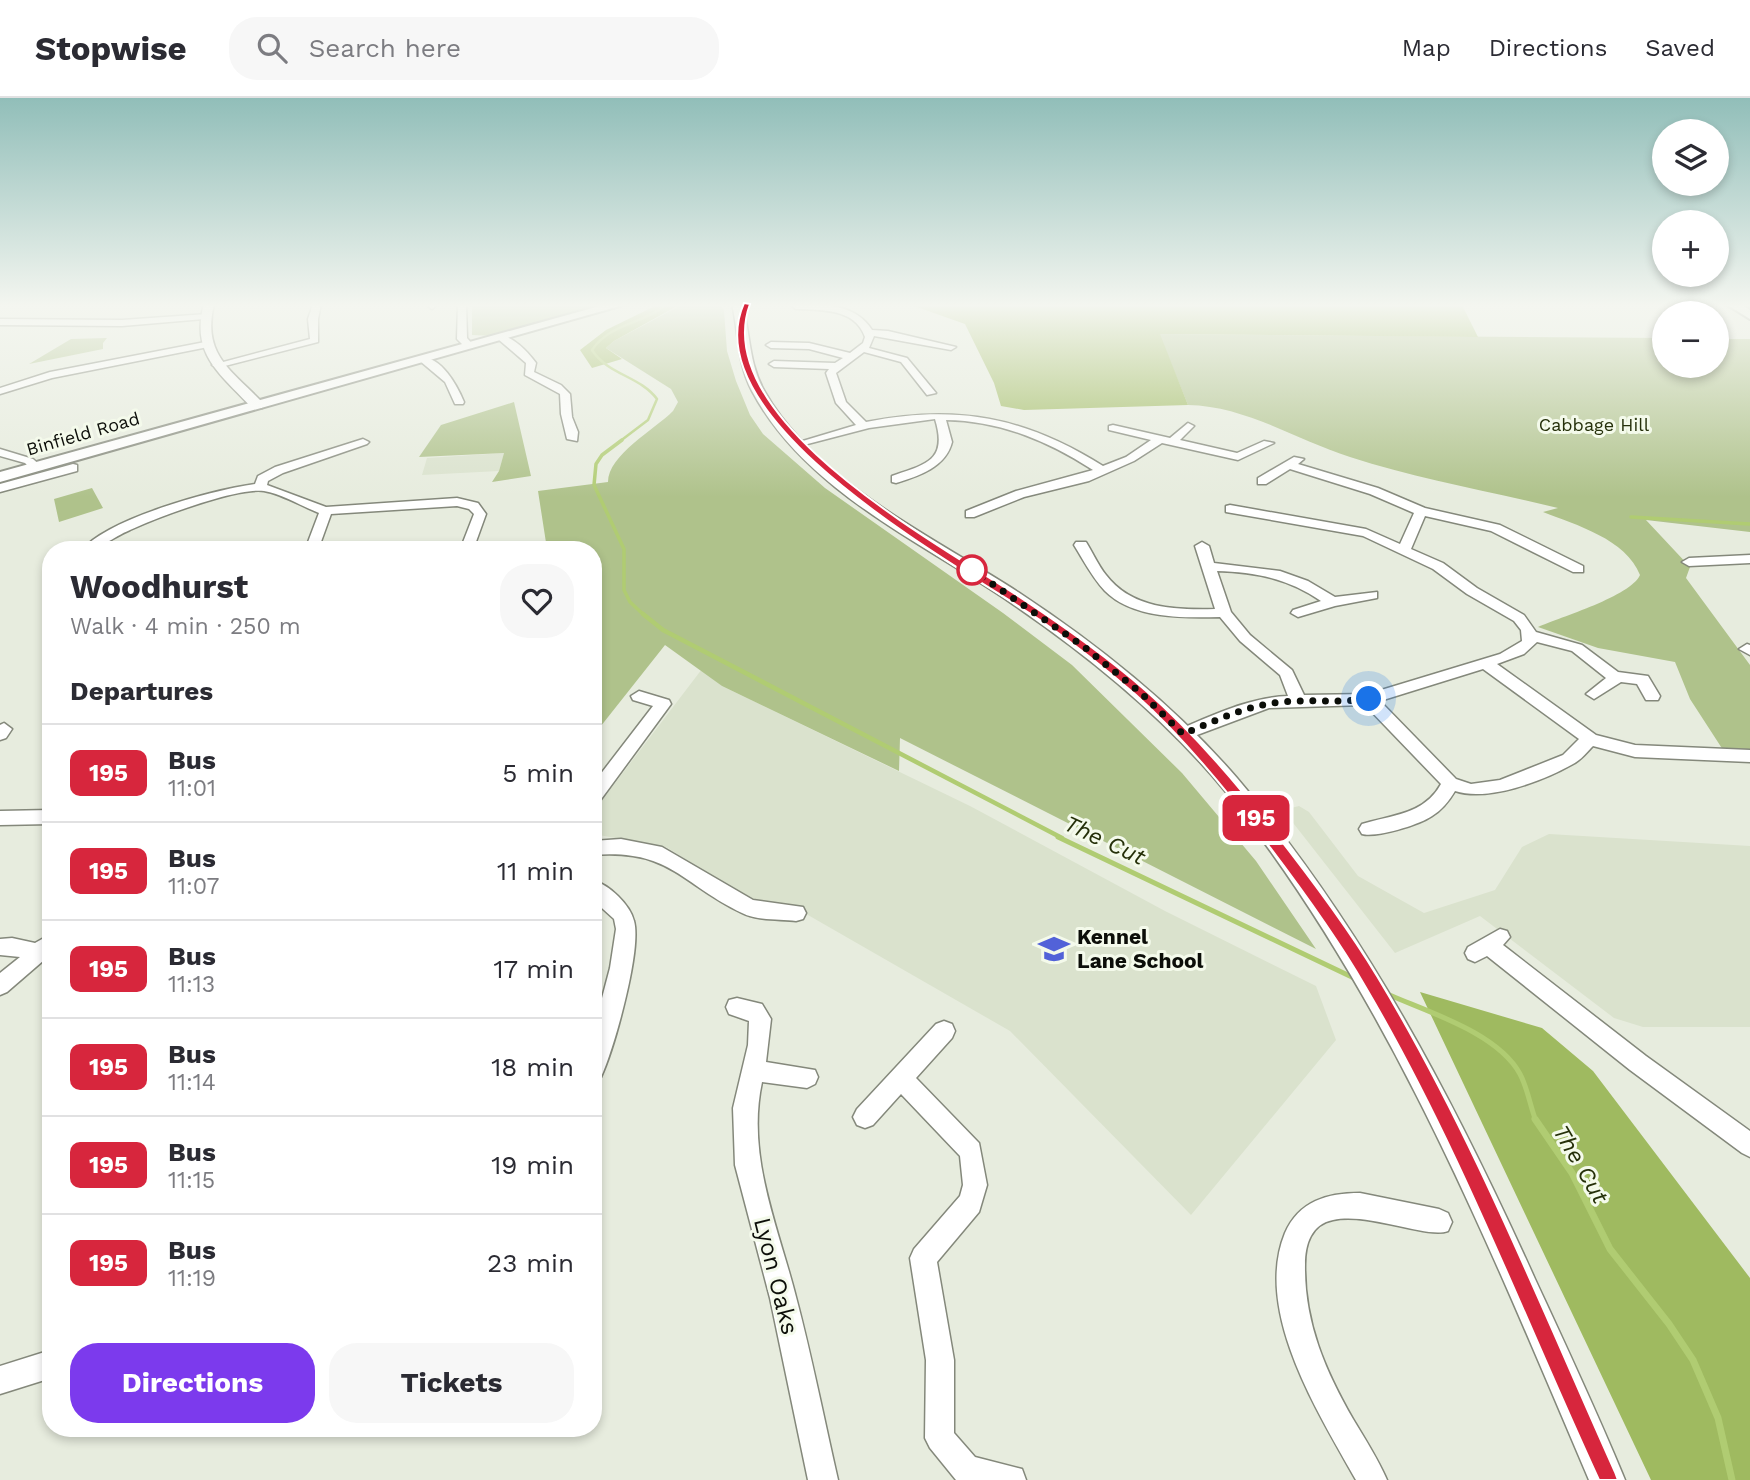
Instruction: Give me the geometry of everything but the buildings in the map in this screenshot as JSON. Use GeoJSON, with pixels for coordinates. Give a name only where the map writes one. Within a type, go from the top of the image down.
{"type":"FeatureCollection","features":[{"type":"Feature","properties":{"kind":"main road","name":"Binfield Road"},"geometry":{"type":"LineString","coordinates":[[0,477],[389,368]]}},
{"type":"Feature","properties":{"kind":"street"},"geometry":{"type":"LineString","coordinates":[[0,391],[50,375],[84,368]]}},
{"type":"Feature","properties":{"kind":"street"},"geometry":{"type":"LineString","coordinates":[[220,368],[257,405]]}},
{"type":"Feature","properties":{"kind":"street"},"geometry":{"type":"LineString","coordinates":[[435,368],[450,381],[459,402]]}},
{"type":"Feature","properties":{"kind":"street"},"geometry":{"type":"LineString","coordinates":[[530,368],[529,373],[535,378],[560,388],[566,395],[567,416],[573,425],[573,439]]}},
{"type":"Feature","properties":{"kind":"street"},"geometry":{"type":"LineString","coordinates":[[749,368],[757,390],[800,445],[833,475],[873,505],[1070,636],[1141,693],[1241,797],[1303,880],[1371,981],[1420,1068],[1490,1212],[1607,1480]]}},
{"type":"Feature","properties":{"kind":"street"},"geometry":{"type":"LineString","coordinates":[[835,368],[831,375],[837,400],[846,412],[864,426]]}},
{"type":"Feature","properties":{"kind":"street"},"geometry":{"type":"LineString","coordinates":[[911,368],[931,393]]}},
{"type":"Feature","properties":{"kind":"street"},"geometry":{"type":"LineString","coordinates":[[896,479],[926,467],[940,455],[946,444],[940,418]]}},
{"type":"Feature","properties":{"kind":"street"},"geometry":{"type":"LineString","coordinates":[[800,445],[864,426],[896,420],[985,419],[1014,425],[1065,447],[1101,470]]}},
{"type":"Feature","properties":{"kind":"street"},"geometry":{"type":"LineString","coordinates":[[970,514],[1020,494],[1068,483],[1101,470],[1166,441],[1188,426]]}},
{"type":"Feature","properties":{"kind":"street"},"geometry":{"type":"LineString","coordinates":[[1113,428],[1129,429],[1166,441],[1239,458],[1268,443]]}},
{"type":"Feature","properties":{"kind":"street"},"geometry":{"type":"LineString","coordinates":[[260,487],[262,479],[279,470],[363,442]]}},
{"type":"Feature","properties":{"kind":"street"},"geometry":{"type":"LineString","coordinates":[[0,452],[29,461],[36,467]]}},
{"type":"Feature","properties":{"kind":"street"},"geometry":{"type":"LineString","coordinates":[[1262,481],[1294,461],[1315,474],[1374,491],[1421,511],[1495,528],[1578,569]]}},
{"type":"Feature","properties":{"kind":"street"},"geometry":{"type":"LineString","coordinates":[[0,488],[73,468]]}},
{"type":"Feature","properties":{"kind":"street"},"geometry":{"type":"LineString","coordinates":[[882,469],[908,487]]}},
{"type":"Feature","properties":{"kind":"street"},"geometry":{"type":"LineString","coordinates":[[94,541],[115,531],[240,490],[260,487],[325,511],[445,502],[468,503],[477,508],[480,514],[470,541]]}},
{"type":"Feature","properties":{"kind":"street"},"geometry":{"type":"LineString","coordinates":[[1183,734],[1251,708],[1298,701],[1348,702],[1369,699],[1520,651],[1530,642],[1530,635],[1519,618],[1472,591],[1438,566],[1404,549],[1366,533],[1230,509]]}},
{"type":"Feature","properties":{"kind":"street"},"geometry":{"type":"LineString","coordinates":[[316,541],[325,511]]}},
{"type":"Feature","properties":{"kind":"street"},"geometry":{"type":"LineString","coordinates":[[1404,549],[1421,511]]}},
{"type":"Feature","properties":{"kind":"street"},"geometry":{"type":"LineString","coordinates":[[1081,545],[1104,581],[1128,599],[1170,613],[1224,613]]}},
{"type":"Feature","properties":{"kind":"street"},"geometry":{"type":"LineString","coordinates":[[1202,546],[1224,613],[1245,638],[1287,673],[1298,701]]}},
{"type":"Feature","properties":{"kind":"street"},"geometry":{"type":"LineString","coordinates":[[1689,562],[1750,559]]}},
{"type":"Feature","properties":{"kind":"street"},"geometry":{"type":"LineString","coordinates":[[1211,567],[1275,572],[1307,586],[1332,602]]}},
{"type":"Feature","properties":{"kind":"street"},"geometry":{"type":"LineString","coordinates":[[1298,613],[1332,602],[1372,595]]}},
{"type":"Feature","properties":{"kind":"street"},"geometry":{"type":"LineString","coordinates":[[1530,635],[1577,648],[1614,676],[1642,680],[1652,696]]}},
{"type":"Feature","properties":{"kind":"street"},"geometry":{"type":"LineString","coordinates":[[1485,663],[1590,738],[1635,751],[1658,754],[1750,756]]}},
{"type":"Feature","properties":{"kind":"street"},"geometry":{"type":"LineString","coordinates":[[1594,694],[1614,681],[1614,676]]}},
{"type":"Feature","properties":{"kind":"street"},"geometry":{"type":"LineString","coordinates":[[602,785],[663,704],[639,696]]}},
{"type":"Feature","properties":{"kind":"street"},"geometry":{"type":"LineString","coordinates":[[1369,699],[1450,783],[1471,790],[1502,786],[1569,759],[1590,738]]}},
{"type":"Feature","properties":{"kind":"street"},"geometry":{"type":"LineString","coordinates":[[1368,829],[1424,814],[1442,801],[1450,783]]}},
{"type":"Feature","properties":{"kind":"street"},"geometry":{"type":"LineString","coordinates":[[0,818],[42,817]]}},
{"type":"Feature","properties":{"kind":"street"},"geometry":{"type":"LineString","coordinates":[[602,847],[621,846],[655,852],[748,908],[796,913]]}},
{"type":"Feature","properties":{"kind":"street"},"geometry":{"type":"LineString","coordinates":[[602,896],[624,917],[626,931],[616,985],[602,1037]]}},
{"type":"Feature","properties":{"kind":"street"},"geometry":{"type":"LineString","coordinates":[[1488,945],[1638,1063],[1750,1145]]}},
{"type":"Feature","properties":{"kind":"street"},"geometry":{"type":"LineString","coordinates":[[0,947],[42,947]]}},
{"type":"Feature","properties":{"kind":"street"},"geometry":{"type":"LineString","coordinates":[[0,986],[42,950]]}},
{"type":"Feature","properties":{"kind":"street","name":"Lyon Oaks"},"geometry":{"type":"LineString","coordinates":[[737,1007],[754,1011],[760,1019],[759,1045],[746,1108],[747,1165],[783,1298],[823,1480]]}},
{"type":"Feature","properties":{"kind":"street"},"geometry":{"type":"LineString","coordinates":[[865,1117],[944,1031]]}},
{"type":"Feature","properties":{"kind":"street"},"geometry":{"type":"LineString","coordinates":[[752,1071],[807,1077]]}},
{"type":"Feature","properties":{"kind":"street"},"geometry":{"type":"LineString","coordinates":[[901,1078],[971,1152],[975,1185],[970,1203],[923,1258],[940,1360],[940,1438],[967,1470],[1011,1480]]}},
{"type":"Feature","properties":{"kind":"street"},"geometry":{"type":"LineString","coordinates":[[1372,1480],[1316,1377],[1302,1342],[1292,1292],[1293,1246],[1302,1223],[1315,1213],[1335,1207],[1356,1205],[1439,1222]]}},
{"type":"Feature","properties":{"kind":"street"},"geometry":{"type":"LineString","coordinates":[[0,1380],[42,1367]]}},
{"type":"Feature","properties":{"kind":"shaded area"},"geometry":{"type":"Polygon","coordinates":[[[504,453],[499,471],[422,475],[427,458],[504,453]]]}},
{"type":"Feature","properties":{"kind":"shaded area","name":"Kennel Lane School"},"geometry":{"type":"Polygon","coordinates":[[[702,669],[722,686],[970,806],[1165,911],[1316,986],[1336,1040],[1191,1215],[1010,1031],[801,911],[758,904],[666,847],[602,836],[602,800],[702,669]]]}},
{"type":"Feature","properties":{"kind":"shaded area"},"geometry":{"type":"Polygon","coordinates":[[[1299,806],[1309,812],[1358,876],[1424,913],[1495,890],[1522,847],[1549,834],[1750,846],[1750,1027],[1643,1027],[1614,1018],[1480,916],[1395,953],[1283,810],[1299,806]]]}},
{"type":"Feature","properties":{"kind":"green space"},"geometry":{"type":"Polygon","coordinates":[[[638,368],[732,368],[750,415],[763,434],[825,488],[1072,665],[1182,773],[1256,861],[1316,949],[900,738],[899,771],[722,686],[665,645],[602,725],[602,541],[546,541],[538,491],[608,482],[615,462],[673,411],[678,402],[671,389],[638,368]]]}},
{"type":"Feature","properties":{"kind":"green space"},"geometry":{"type":"Polygon","coordinates":[[[987,368],[1174,368],[1188,405],[1024,410],[1001,406],[987,368]]]}},
{"type":"Feature","properties":{"kind":"green space","name":"Cabbage Hill"},"geometry":{"type":"Polygon","coordinates":[[[1173,368],[1652,368],[1652,378],[1729,378],[1729,368],[1750,368],[1750,532],[1646,520],[1690,567],[1686,578],[1750,665],[1750,751],[1725,753],[1690,699],[1675,662],[1598,648],[1538,627],[1624,591],[1640,575],[1633,562],[1612,543],[1585,528],[1543,512],[1558,508],[1376,465],[1330,450],[1251,417],[1188,405],[1173,368]]]}},
{"type":"Feature","properties":{"kind":"green space"},"geometry":{"type":"Polygon","coordinates":[[[514,402],[531,476],[492,482],[499,471],[504,453],[419,457],[441,425],[514,402]]]}},
{"type":"Feature","properties":{"kind":"green space"},"geometry":{"type":"Polygon","coordinates":[[[92,488],[103,508],[59,522],[54,499],[92,488]]]}},
{"type":"Feature","properties":{"kind":"green space"},"geometry":{"type":"Polygon","coordinates":[[[1420,992],[1542,1028],[1593,1071],[1750,1278],[1750,1480],[1651,1480],[1420,992]]]}},
{"type":"Feature","properties":{"kind":"waterway","name":"The Cut"},"geometry":{"type":"LineString","coordinates":[[613,368],[642,385],[657,399],[648,420],[619,442]]}},
{"type":"Feature","properties":{"kind":"waterway","name":"The Cut"},"geometry":{"type":"LineString","coordinates":[[622,440],[602,455],[596,464],[594,485],[624,549],[624,590],[630,602],[645,616]]}},
{"type":"Feature","properties":{"kind":"waterway"},"geometry":{"type":"LineString","coordinates":[[1631,517],[1750,524]]}},
{"type":"Feature","properties":{"kind":"waterway","name":"The Cut"},"geometry":{"type":"LineString","coordinates":[[643,614],[663,630],[1062,838]]}},
{"type":"Feature","properties":{"kind":"waterway","name":"The Cut"},"geometry":{"type":"LineString","coordinates":[[1058,837],[1354,978]]}},
{"type":"Feature","properties":{"kind":"waterway","name":"The Cut"},"geometry":{"type":"LineString","coordinates":[[1387,994],[1461,1025],[1496,1047],[1520,1074],[1536,1120]]}},
{"type":"Feature","properties":{"kind":"waterway","name":"The Cut"},"geometry":{"type":"LineString","coordinates":[[1536,1120],[1572,1173],[1610,1249],[1669,1324],[1693,1360],[1718,1418],[1732,1480]]}},
{"type":"Feature","properties":{"kind":"bus line","name":"195"},"geometry":{"type":"LineString","coordinates":[[748,368],[765,403],[800,445],[833,475],[873,505],[990,581],[1083,646],[1162,712],[1241,797],[1349,946],[1420,1068],[1490,1212],[1607,1480]]}},
{"type":"Feature","properties":{"kind":"place","name":"Kennel Lane School"},"geometry":{"type":"Point","coordinates":[1054,949]}},
{"type":"Feature","properties":{"kind":"route"},"geometry":{"type":"LineString","coordinates":[[972,570],[1083,646],[1141,693],[1183,734],[1228,715],[1272,703],[1348,702],[1369,699]]}}]}
